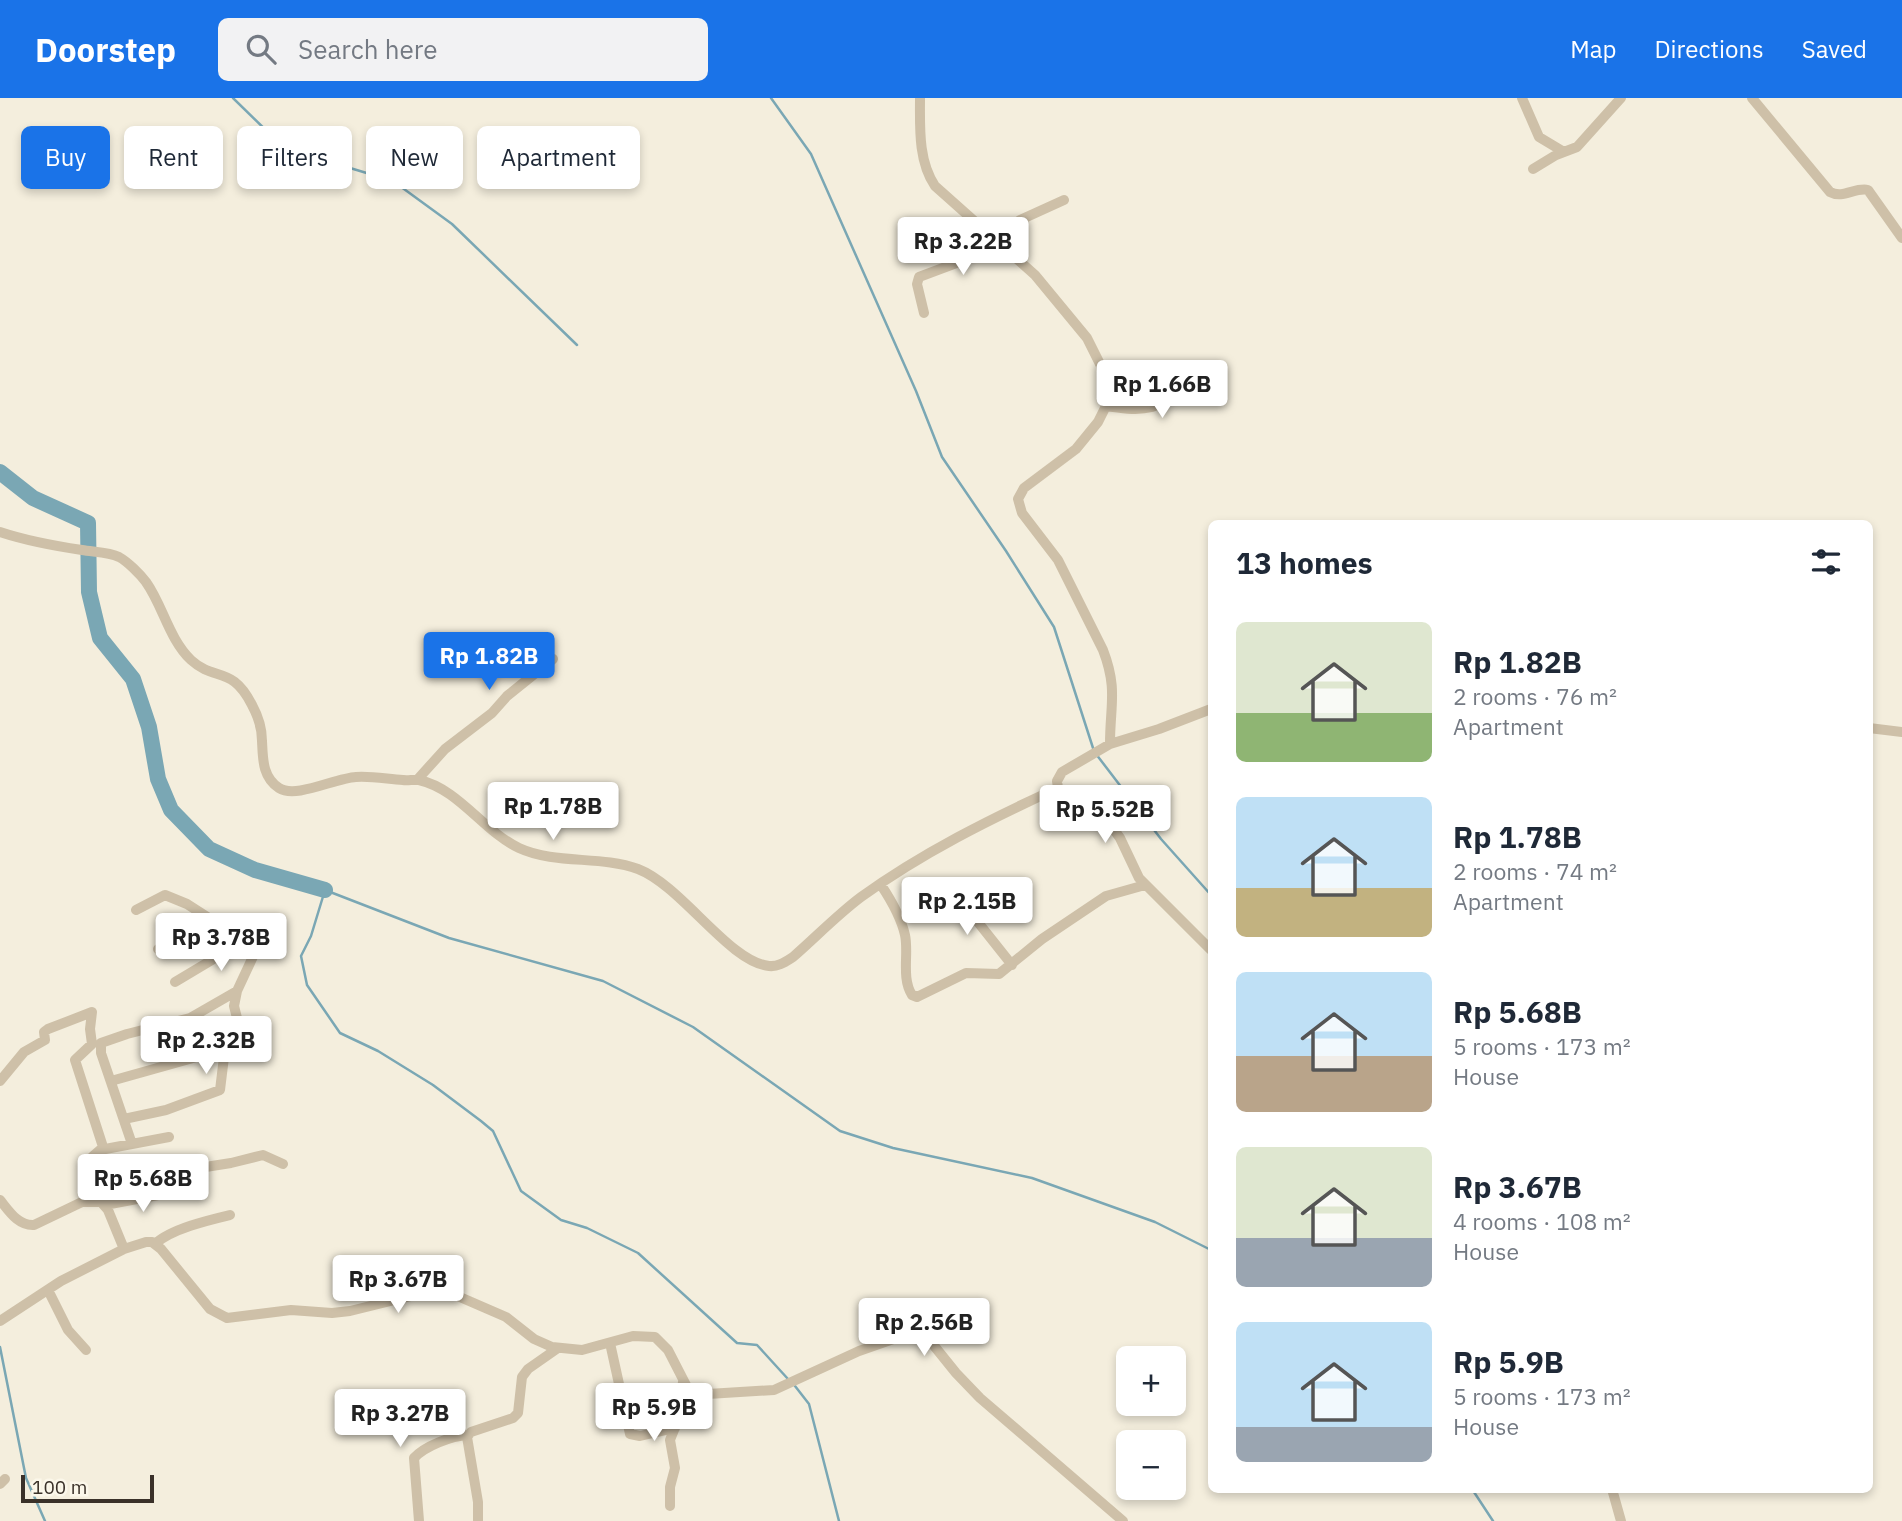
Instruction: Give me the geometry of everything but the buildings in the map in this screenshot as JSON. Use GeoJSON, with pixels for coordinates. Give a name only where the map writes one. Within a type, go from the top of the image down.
{"type":"FeatureCollection","features":[{"type":"Feature","properties":{"kind":"street"},"geometry":{"type":"LineString","coordinates":[[920,98],[921,142],[930,179],[947,200],[994,237],[1035,275],[1087,338],[1101,366],[1106,389],[1106,407],[1098,422],[1076,449],[1024,488],[1018,499],[1022,513],[1062,566],[1109,664],[1114,693],[1105,746]]}},
{"type":"Feature","properties":{"kind":"street"},"geometry":{"type":"LineString","coordinates":[[1521,98],[1539,137],[1564,152]]}},
{"type":"Feature","properties":{"kind":"street"},"geometry":{"type":"LineString","coordinates":[[1533,169],[1581,144],[1621,98]]}},
{"type":"Feature","properties":{"kind":"street"},"geometry":{"type":"LineString","coordinates":[[1752,98],[1830,192],[1840,195],[1860,189],[1868,190],[1902,238]]}},
{"type":"Feature","properties":{"kind":"street"},"geometry":{"type":"LineString","coordinates":[[924,313],[917,284],[919,277],[967,259],[1020,220],[1064,200]]}},
{"type":"Feature","properties":{"kind":"street"},"geometry":{"type":"LineString","coordinates":[[1106,407],[1142,409],[1158,405],[1202,384],[1221,386]]}},
{"type":"Feature","properties":{"kind":"street"},"geometry":{"type":"LineString","coordinates":[[0,532],[118,556],[147,584],[190,660],[233,679],[241,686],[259,720],[264,767],[268,778],[276,786],[285,791],[297,790],[352,777],[417,780],[432,785],[451,795],[518,848],[539,856],[622,865],[649,875],[685,901],[727,942],[766,966],[784,963],[793,957],[852,905],[954,839],[1058,788]]}},
{"type":"Feature","properties":{"kind":"street"},"geometry":{"type":"LineString","coordinates":[[417,780],[445,749],[492,713],[507,696],[553,659]]}},
{"type":"Feature","properties":{"kind":"street"},"geometry":{"type":"LineString","coordinates":[[1208,710],[1105,746],[1059,775],[1058,788],[1065,795],[1091,805],[1105,817],[1145,885],[1173,909],[1208,947]]}},
{"type":"Feature","properties":{"kind":"street"},"geometry":{"type":"LineString","coordinates":[[1873,728],[1902,732]]}},
{"type":"Feature","properties":{"kind":"street"},"geometry":{"type":"LineString","coordinates":[[881,885],[902,925],[906,941],[908,987],[915,997],[959,975],[973,972],[999,974],[1042,939],[1106,896],[1145,885]]}},
{"type":"Feature","properties":{"kind":"street"},"geometry":{"type":"LineString","coordinates":[[950,887],[1012,965]]}},
{"type":"Feature","properties":{"kind":"street"},"geometry":{"type":"LineString","coordinates":[[124,1119],[166,1110],[220,1090],[225,1048],[238,1022],[234,1006],[237,991],[257,948],[252,936],[211,919],[187,904],[165,895],[136,910]]}},
{"type":"Feature","properties":{"kind":"street"},"geometry":{"type":"LineString","coordinates":[[158,949],[211,919]]}},
{"type":"Feature","properties":{"kind":"street"},"geometry":{"type":"LineString","coordinates":[[175,982],[252,936]]}},
{"type":"Feature","properties":{"kind":"street"},"geometry":{"type":"LineString","coordinates":[[132,1144],[101,1053],[101,1043],[190,1018],[237,991]]}},
{"type":"Feature","properties":{"kind":"street"},"geometry":{"type":"LineString","coordinates":[[0,1082],[24,1052],[46,1040],[44,1032],[92,1012],[92,1045],[75,1060],[104,1150]]}},
{"type":"Feature","properties":{"kind":"street"},"geometry":{"type":"LineString","coordinates":[[111,1081],[225,1048]]}},
{"type":"Feature","properties":{"kind":"street"},"geometry":{"type":"LineString","coordinates":[[124,1249],[103,1204],[92,1157],[104,1150],[169,1138]]}},
{"type":"Feature","properties":{"kind":"street"},"geometry":{"type":"LineString","coordinates":[[97,1184],[231,1163],[264,1155],[283,1164]]}},
{"type":"Feature","properties":{"kind":"street"},"geometry":{"type":"LineString","coordinates":[[0,1200],[14,1217],[27,1225],[46,1220],[82,1202],[103,1204],[174,1192]]}},
{"type":"Feature","properties":{"kind":"street"},"geometry":{"type":"LineString","coordinates":[[155,1244],[201,1223],[230,1215]]}},
{"type":"Feature","properties":{"kind":"street"},"geometry":{"type":"LineString","coordinates":[[4,1319],[48,1290],[139,1243],[155,1244],[162,1248],[210,1309],[227,1318],[291,1310],[350,1311],[411,1296],[446,1291],[506,1317],[534,1339],[558,1348],[582,1350],[633,1336],[654,1337],[668,1350],[683,1382],[693,1390],[709,1394],[779,1388],[842,1358],[892,1339],[920,1335],[931,1342],[980,1398],[1123,1521]]}},
{"type":"Feature","properties":{"kind":"street"},"geometry":{"type":"LineString","coordinates":[[48,1290],[68,1330],[86,1350]]}},
{"type":"Feature","properties":{"kind":"street"},"geometry":{"type":"LineString","coordinates":[[610,1343],[630,1434],[640,1436],[675,1428]]}},
{"type":"Feature","properties":{"kind":"street"},"geometry":{"type":"LineString","coordinates":[[419,1521],[414,1458],[421,1451],[442,1442],[516,1416],[519,1411],[520,1384],[525,1373],[558,1348]]}},
{"type":"Feature","properties":{"kind":"street"},"geometry":{"type":"LineString","coordinates":[[670,1506],[674,1468],[670,1440],[675,1428],[683,1382]]}},
{"type":"Feature","properties":{"kind":"street"},"geometry":{"type":"LineString","coordinates":[[468,1435],[466,1441],[478,1502],[478,1521]]}},
{"type":"Feature","properties":{"kind":"street"},"geometry":{"type":"LineString","coordinates":[[1613,1493],[1621,1521]]}},
{"type":"Feature","properties":{"kind":"waterway"},"geometry":{"type":"LineString","coordinates":[[233,98],[284,148],[393,181],[452,224],[577,345]]}},
{"type":"Feature","properties":{"kind":"waterway"},"geometry":{"type":"LineString","coordinates":[[771,98],[811,154],[916,391],[942,457],[1054,627],[1093,748]]}},
{"type":"Feature","properties":{"kind":"waterway"},"geometry":{"type":"LineString","coordinates":[[0,472],[33,498],[88,523],[89,592],[100,638],[133,679],[149,727],[158,779],[171,810],[209,849],[255,870],[325,890]]}},
{"type":"Feature","properties":{"kind":"waterway"},"geometry":{"type":"LineString","coordinates":[[1096,754],[1161,839],[1208,892]]}},
{"type":"Feature","properties":{"kind":"waterway"},"geometry":{"type":"LineString","coordinates":[[788,1379],[757,1345],[737,1343],[638,1253],[587,1228],[561,1220],[521,1191],[493,1131],[481,1121],[433,1085],[378,1051],[340,1033],[307,985],[301,956],[311,936],[325,890],[449,938],[603,981],[693,1027],[840,1131],[893,1148],[1032,1178],[1155,1222],[1208,1248]]}},
{"type":"Feature","properties":{"kind":"waterway"},"geometry":{"type":"LineString","coordinates":[[0,1347],[26,1478],[45,1521]]}},
{"type":"Feature","properties":{"kind":"waterway"},"geometry":{"type":"LineString","coordinates":[[795,1386],[809,1404],[839,1521]]}},
{"type":"Feature","properties":{"kind":"waterway"},"geometry":{"type":"LineString","coordinates":[[1475,1493],[1493,1521]]}}]}
